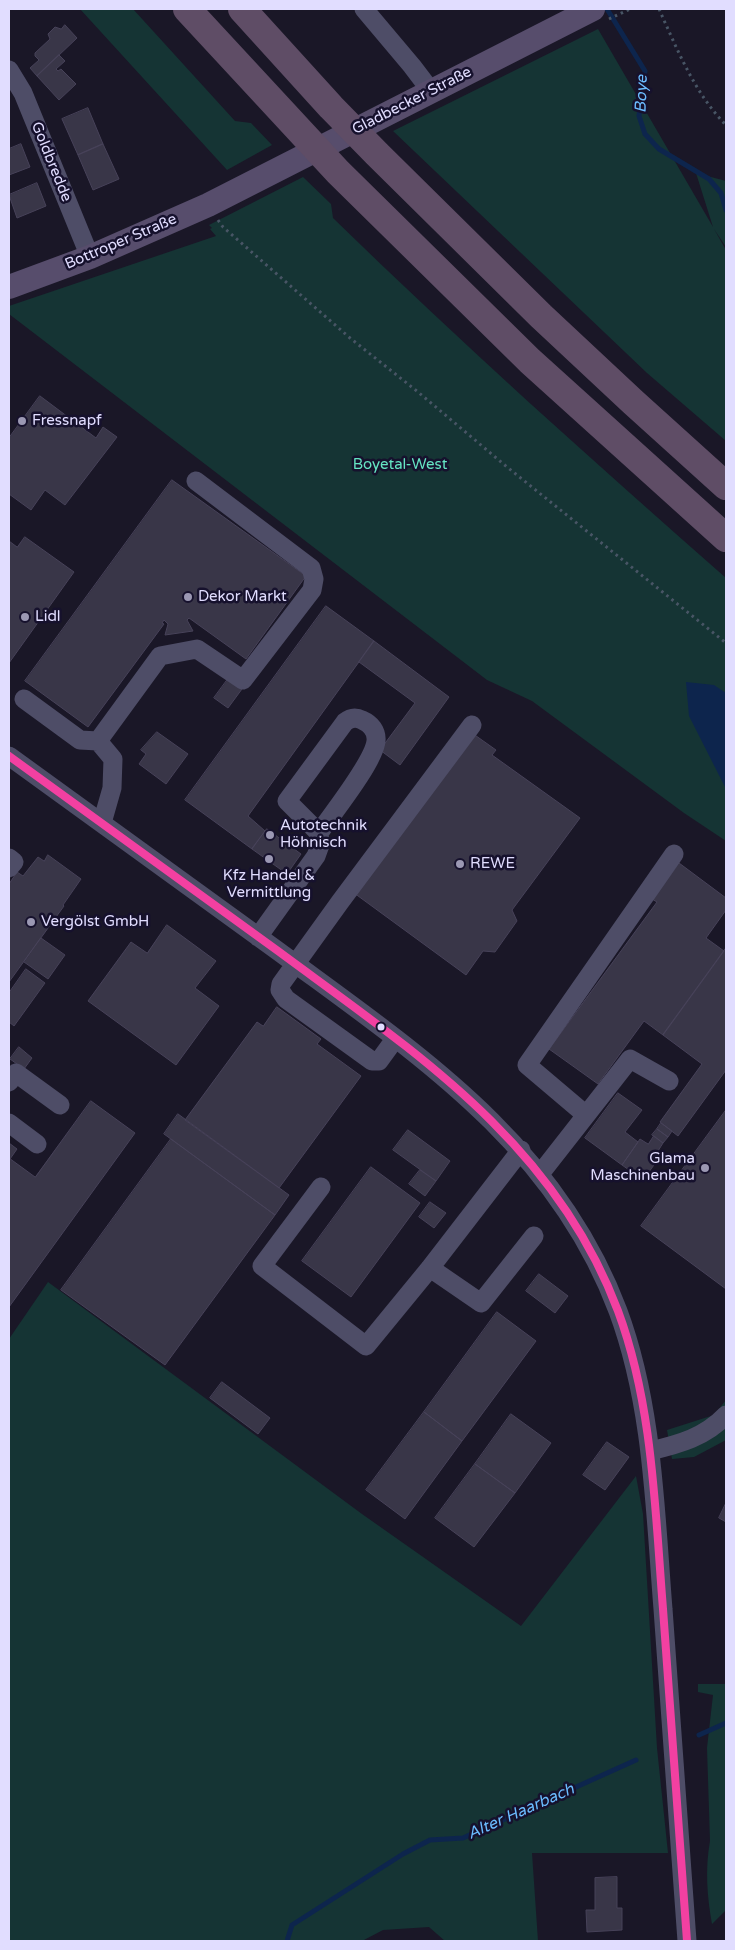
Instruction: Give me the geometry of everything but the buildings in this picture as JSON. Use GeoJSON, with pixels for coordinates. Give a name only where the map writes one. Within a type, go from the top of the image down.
{"type":"FeatureCollection","features":[{"type":"Feature","properties":{"kind":"highway"},"geometry":{"type":"LineString","coordinates":[[187,9],[338,172],[530,361],[726,538]]}},
{"type":"Feature","properties":{"kind":"highway"},"geometry":{"type":"LineString","coordinates":[[242,9],[331,107],[548,323],[726,486]]}},
{"type":"Feature","properties":{"kind":"main road","name":"Gladbecker Straße"},"geometry":{"type":"LineString","coordinates":[[231,193],[593,9]]}},
{"type":"Feature","properties":{"kind":"main road","name":"Bottroper Straße"},"geometry":{"type":"LineString","coordinates":[[9,287],[90,256],[208,205],[231,193]]}},
{"type":"Feature","properties":{"kind":"street"},"geometry":{"type":"LineString","coordinates":[[364,9],[431,91]]}},
{"type":"Feature","properties":{"kind":"street","name":"Goldbredde"},"geometry":{"type":"LineString","coordinates":[[9,70],[23,93],[90,256]]}},
{"type":"Feature","properties":{"kind":"street"},"geometry":{"type":"LineString","coordinates":[[98,741],[160,656],[197,649],[243,680],[312,590],[314,580],[311,568],[196,481]]}},
{"type":"Feature","properties":{"kind":"street"},"geometry":{"type":"LineString","coordinates":[[24,699],[80,740],[98,741],[113,759],[112,788],[102,823]]}},
{"type":"Feature","properties":{"kind":"street"},"geometry":{"type":"LineString","coordinates":[[258,937],[316,856],[320,846],[319,833],[369,761],[376,741],[374,729],[369,723],[359,718],[349,718],[345,722],[288,801],[319,833]]}},
{"type":"Feature","properties":{"kind":"street"},"geometry":{"type":"LineString","coordinates":[[395,1039],[379,1061],[372,1061],[286,999],[280,990],[281,984],[472,725]]}},
{"type":"Feature","properties":{"kind":"street"},"geometry":{"type":"LineString","coordinates":[[9,756],[295,964],[458,1089],[521,1150],[580,1230],[599,1266],[618,1311],[632,1354],[650,1451],[687,1941]]}},
{"type":"Feature","properties":{"kind":"street"},"geometry":{"type":"LineString","coordinates":[[586,1115],[527,1065],[674,854]]}},
{"type":"Feature","properties":{"kind":"street"},"geometry":{"type":"LineString","coordinates":[[9,858],[14,862],[9,868]]}},
{"type":"Feature","properties":{"kind":"street"},"geometry":{"type":"LineString","coordinates":[[540,1174],[630,1059],[669,1081]]}},
{"type":"Feature","properties":{"kind":"street"},"geometry":{"type":"LineString","coordinates":[[9,1082],[16,1073],[60,1105]]}},
{"type":"Feature","properties":{"kind":"street"},"geometry":{"type":"LineString","coordinates":[[9,1123],[37,1144]]}},
{"type":"Feature","properties":{"kind":"street"},"geometry":{"type":"LineString","coordinates":[[321,1187],[262,1266],[366,1346],[430,1268],[521,1150]]}},
{"type":"Feature","properties":{"kind":"street"},"geometry":{"type":"LineString","coordinates":[[430,1268],[481,1303],[534,1236]]}},
{"type":"Feature","properties":{"kind":"street"},"geometry":{"type":"LineString","coordinates":[[650,1451],[692,1440],[710,1430],[726,1414]]}},
{"type":"Feature","properties":{"kind":"path"},"geometry":{"type":"LineString","coordinates":[[618,14],[630,9]]}},
{"type":"Feature","properties":{"kind":"path"},"geometry":{"type":"LineString","coordinates":[[659,9],[676,48],[712,111],[726,125]]}},
{"type":"Feature","properties":{"kind":"path"},"geometry":{"type":"LineString","coordinates":[[208,205],[223,227],[350,338],[726,643]]}},
{"type":"Feature","properties":{"kind":"green space"},"geometry":{"type":"Polygon","coordinates":[[[80,9],[133,9],[235,121],[251,123],[272,145],[227,170],[80,9]]]}},
{"type":"Feature","properties":{"kind":"green space"},"geometry":{"type":"Polygon","coordinates":[[[598,29],[713,227],[696,173],[726,181],[726,247],[714,229],[726,250],[726,441],[647,373],[393,131],[598,29]]]}},
{"type":"Feature","properties":{"kind":"green space","name":"Boyetal-West"},"geometry":{"type":"Polygon","coordinates":[[[303,177],[331,204],[333,218],[429,310],[527,401],[726,578],[726,841],[684,813],[532,701],[487,680],[9,314],[9,306],[216,236],[209,225],[303,177]]]}},
{"type":"Feature","properties":{"kind":"green space"},"geometry":{"type":"Polygon","coordinates":[[[48,1282],[362,1514],[521,1626],[636,1476],[643,1514],[657,1748],[668,1853],[532,1853],[538,1941],[445,1941],[429,1927],[383,1930],[362,1941],[9,1941],[9,1339],[48,1282]]]}},
{"type":"Feature","properties":{"kind":"green space"},"geometry":{"type":"Polygon","coordinates":[[[726,1400],[726,1440],[694,1457],[672,1459],[667,1430],[714,1415],[726,1400]]]}},
{"type":"Feature","properties":{"kind":"green space"},"geometry":{"type":"Polygon","coordinates":[[[698,1684],[726,1684],[726,1910],[712,1924],[707,1882],[710,1841],[707,1748],[713,1695],[698,1692],[698,1684]]]}},
{"type":"Feature","properties":{"kind":"water"},"geometry":{"type":"Polygon","coordinates":[[[686,682],[714,685],[726,693],[726,789],[689,716],[686,682]]]}},
{"type":"Feature","properties":{"kind":"waterway","name":"Boye"},"geometry":{"type":"LineString","coordinates":[[607,9],[645,71],[639,116],[645,134],[659,149],[709,179],[721,193],[726,210]]}},
{"type":"Feature","properties":{"kind":"waterway","name":"Alter Haarbach"},"geometry":{"type":"LineString","coordinates":[[699,1735],[726,1723]]}},
{"type":"Feature","properties":{"kind":"waterway","name":"Alter Haarbach"},"geometry":{"type":"LineString","coordinates":[[287,1941],[292,1925],[403,1854],[430,1840],[463,1838],[636,1760]]}},
{"type":"Feature","properties":{"kind":"transit line"},"geometry":{"type":"LineString","coordinates":[[9,756],[330,989],[430,1065],[476,1106],[519,1150],[558,1198],[591,1251],[618,1311],[630,1347],[646,1420],[658,1534],[687,1941]]}},
{"type":"Feature","properties":{"kind":"place","name":"Fressnapf"},"geometry":{"type":"Point","coordinates":[22,421]}},
{"type":"Feature","properties":{"kind":"place","name":"Dekor Markt"},"geometry":{"type":"Point","coordinates":[188,597]}},
{"type":"Feature","properties":{"kind":"place","name":"Lidl"},"geometry":{"type":"Point","coordinates":[25,617]}},
{"type":"Feature","properties":{"kind":"place","name":"Autotechnik Höhnisch"},"geometry":{"type":"Point","coordinates":[270,835]}},
{"type":"Feature","properties":{"kind":"place","name":"Kfz Handel & Vermittlung"},"geometry":{"type":"Point","coordinates":[269,859]}},
{"type":"Feature","properties":{"kind":"place","name":"REWE"},"geometry":{"type":"Point","coordinates":[460,864]}},
{"type":"Feature","properties":{"kind":"place","name":"Vergölst GmbH"},"geometry":{"type":"Point","coordinates":[31,922]}},
{"type":"Feature","properties":{"kind":"place","name":"Glama Maschinenbau"},"geometry":{"type":"Point","coordinates":[705,1168]}}]}
